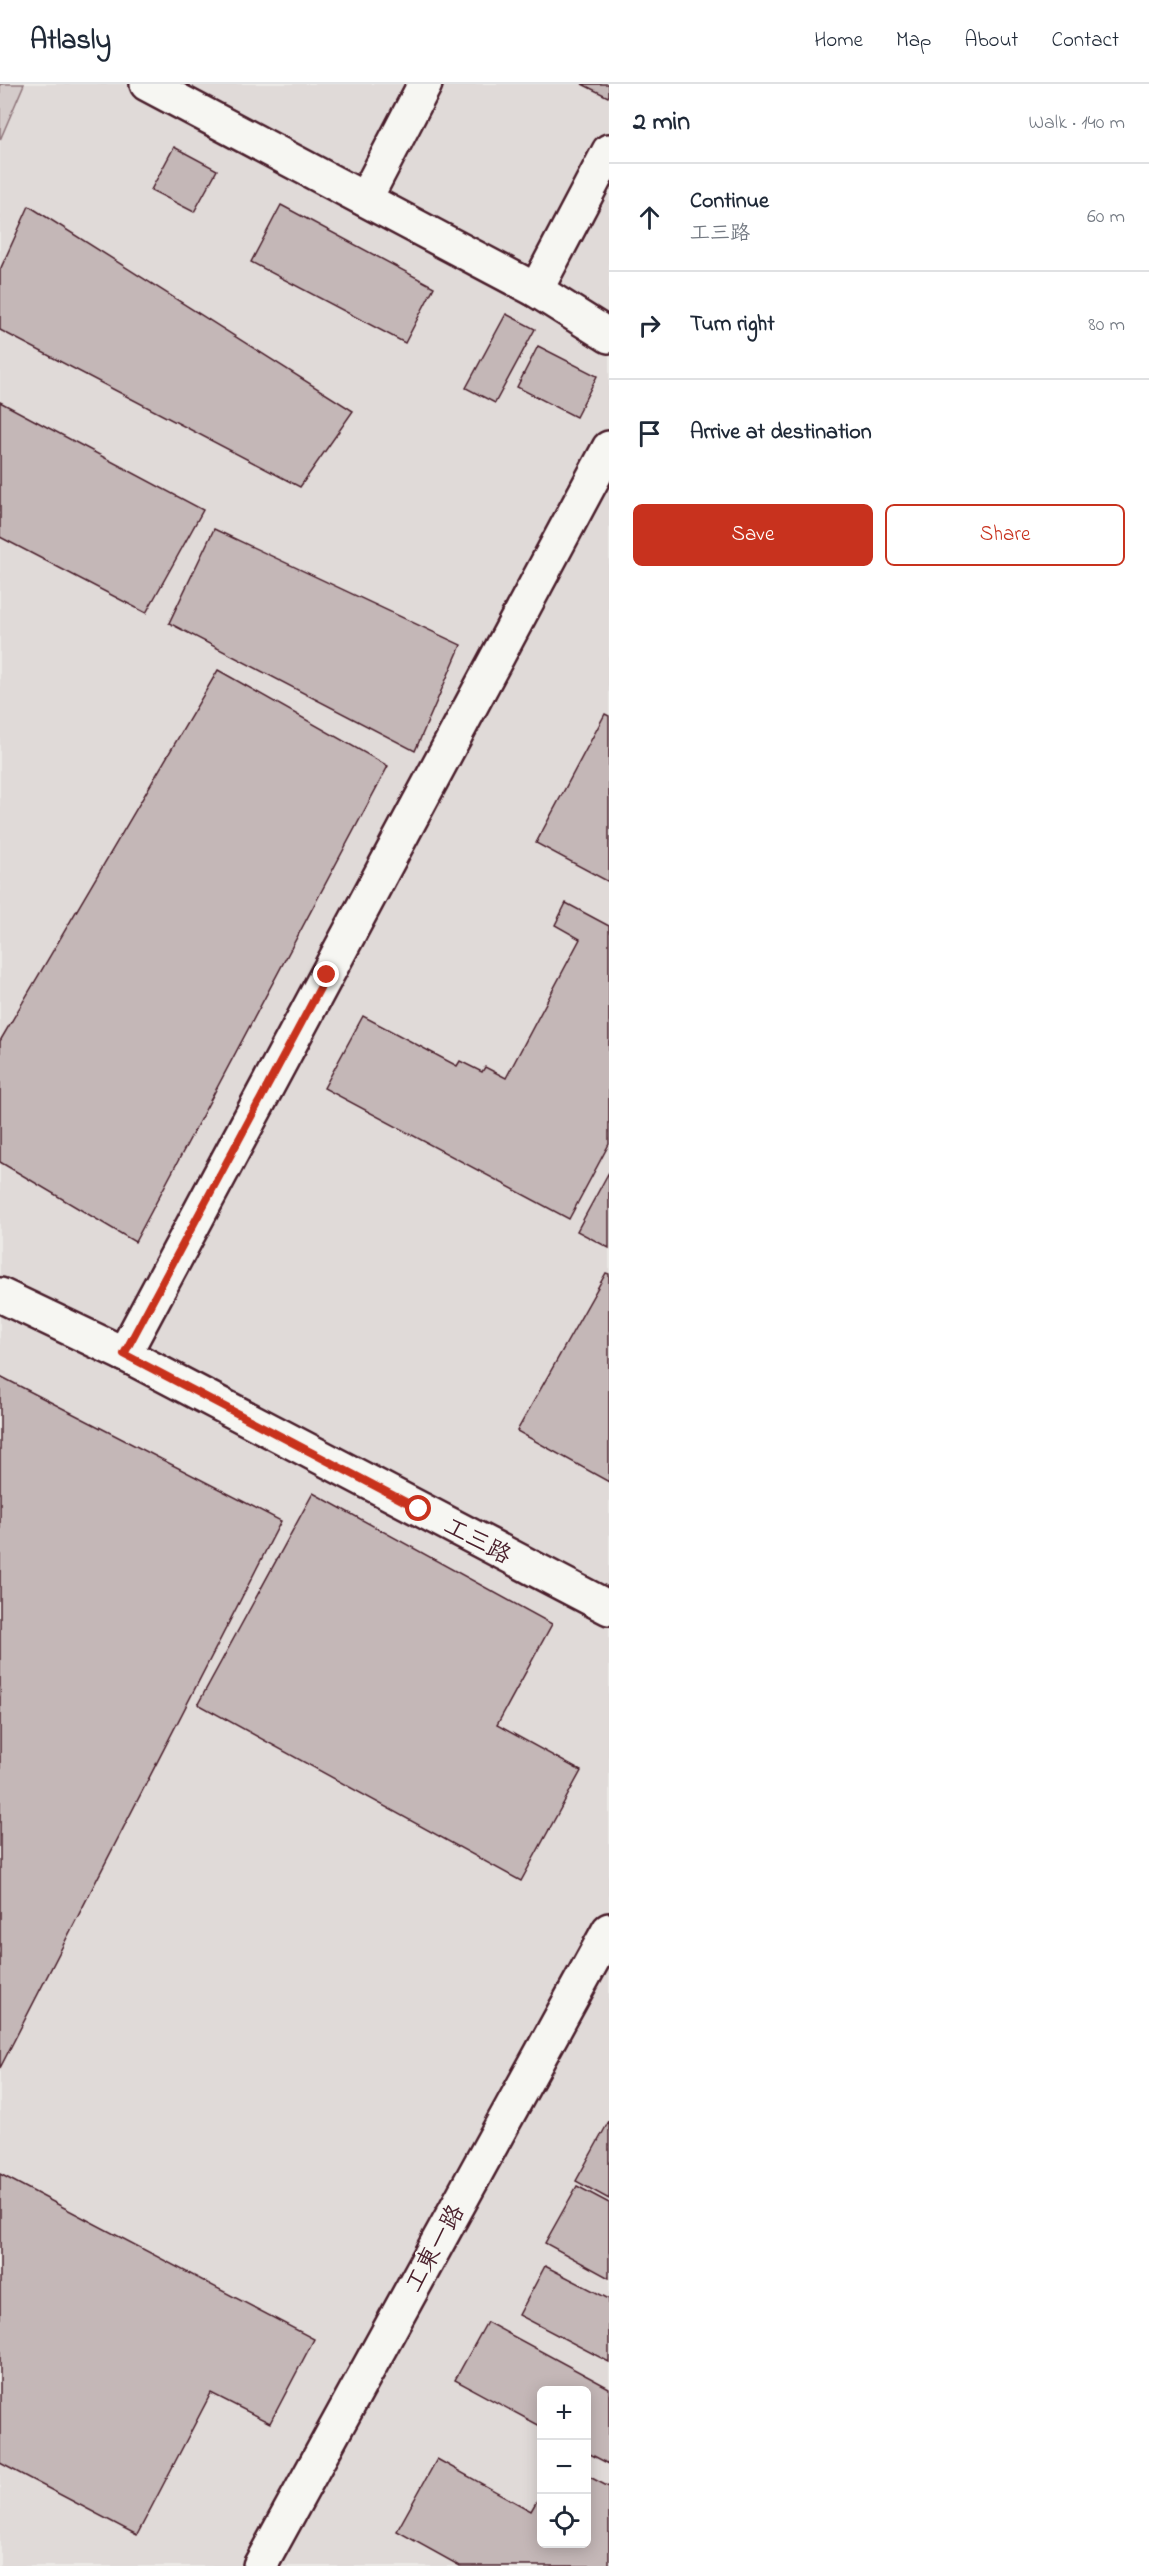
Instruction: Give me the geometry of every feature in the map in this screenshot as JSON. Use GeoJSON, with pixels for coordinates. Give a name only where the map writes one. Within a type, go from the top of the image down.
{"type":"FeatureCollection","features":[{"type":"Feature","properties":{"kind":"street"},"geometry":{"type":"LineString","coordinates":[[147,84],[536,290],[609,336]]}},
{"type":"Feature","properties":{"kind":"street"},"geometry":{"type":"LineString","coordinates":[[365,199],[425,84]]}},
{"type":"Feature","properties":{"kind":"street"},"geometry":{"type":"LineString","coordinates":[[536,290],[609,151]]}},
{"type":"Feature","properties":{"kind":"street"},"geometry":{"type":"LineString","coordinates":[[124,1354],[609,448]]}},
{"type":"Feature","properties":{"kind":"street","name":"工三路"},"geometry":{"type":"LineString","coordinates":[[0,1295],[124,1354],[609,1608]]}},
{"type":"Feature","properties":{"kind":"street","name":"工東一路"},"geometry":{"type":"LineString","coordinates":[[260,2566],[609,1930]]}},
{"type":"Feature","properties":{"kind":"shaded area"},"geometry":{"type":"Polygon","coordinates":[[[0,84],[24,84],[0,140],[0,84]]]}},
{"type":"Feature","properties":{"kind":"shaded area"},"geometry":{"type":"Polygon","coordinates":[[[24,84],[609,84],[609,2566],[0,2566],[0,140],[24,84]]]}},
{"type":"Feature","properties":{"kind":"building"},"geometry":{"type":"Polygon","coordinates":[[[582,84],[609,84],[609,95],[608,97],[582,84]]]}},
{"type":"Feature","properties":{"kind":"building"},"geometry":{"type":"Polygon","coordinates":[[[174,147],[217,170],[194,212],[151,190],[174,147]]]}},
{"type":"Feature","properties":{"kind":"building"},"geometry":{"type":"Polygon","coordinates":[[[281,205],[434,287],[405,343],[251,262],[281,205]]]}},
{"type":"Feature","properties":{"kind":"building"},"geometry":{"type":"Polygon","coordinates":[[[29,206],[353,411],[300,487],[0,330],[0,270],[29,206]]]}},
{"type":"Feature","properties":{"kind":"building"},"geometry":{"type":"Polygon","coordinates":[[[506,314],[535,329],[495,403],[466,388],[506,314]]]}},
{"type":"Feature","properties":{"kind":"building"},"geometry":{"type":"Polygon","coordinates":[[[538,346],[597,376],[576,417],[517,387],[538,346]]]}},
{"type":"Feature","properties":{"kind":"building"},"geometry":{"type":"Polygon","coordinates":[[[0,402],[203,510],[146,613],[0,537],[0,402]]]}},
{"type":"Feature","properties":{"kind":"building"},"geometry":{"type":"Polygon","coordinates":[[[214,529],[461,645],[415,751],[169,623],[214,529]]]}},
{"type":"Feature","properties":{"kind":"building"},"geometry":{"type":"Polygon","coordinates":[[[218,670],[388,766],[135,1242],[0,1162],[0,1041],[218,670]]]}},
{"type":"Feature","properties":{"kind":"building"},"geometry":{"type":"Polygon","coordinates":[[[605,714],[609,716],[609,882],[536,843],[605,714]]]}},
{"type":"Feature","properties":{"kind":"building"},"geometry":{"type":"Polygon","coordinates":[[[566,903],[609,926],[609,1144],[569,1219],[324,1088],[363,1016],[457,1066],[460,1061],[482,1072],[485,1067],[506,1078],[580,939],[555,925],[566,903]]]}},
{"type":"Feature","properties":{"kind":"building"},"geometry":{"type":"Polygon","coordinates":[[[609,1172],[609,1248],[577,1231],[609,1172]]]}},
{"type":"Feature","properties":{"kind":"building"},"geometry":{"type":"Polygon","coordinates":[[[606,1273],[609,1274],[609,1482],[517,1431],[606,1273]]]}},
{"type":"Feature","properties":{"kind":"building"},"geometry":{"type":"Polygon","coordinates":[[[0,1376],[281,1521],[0,2068],[0,1376]]]}},
{"type":"Feature","properties":{"kind":"building"},"geometry":{"type":"Polygon","coordinates":[[[313,1493],[552,1624],[497,1725],[581,1771],[521,1881],[198,1704],[313,1493]]]}},
{"type":"Feature","properties":{"kind":"building"},"geometry":{"type":"Polygon","coordinates":[[[609,2121],[609,2199],[576,2181],[609,2121]]]}},
{"type":"Feature","properties":{"kind":"building"},"geometry":{"type":"Polygon","coordinates":[[[0,2174],[314,2339],[270,2423],[211,2393],[137,2535],[0,2463],[0,2174]]]}},
{"type":"Feature","properties":{"kind":"building"},"geometry":{"type":"Polygon","coordinates":[[[577,2186],[609,2203],[609,2278],[545,2243],[577,2186]]]}},
{"type":"Feature","properties":{"kind":"building"},"geometry":{"type":"Polygon","coordinates":[[[545,2266],[609,2299],[609,2362],[519,2315],[545,2266]]]}},
{"type":"Feature","properties":{"kind":"building"},"geometry":{"type":"Polygon","coordinates":[[[487,2322],[609,2388],[609,2464],[591,2455],[591,2386],[537,2386],[537,2424],[455,2380],[487,2322]]]}},
{"type":"Feature","properties":{"kind":"building"},"geometry":{"type":"Polygon","coordinates":[[[437,2459],[531,2511],[537,2501],[537,2548],[591,2548],[591,2478],[609,2487],[609,2566],[460,2566],[397,2531],[437,2459]]]}},
{"type":"Feature","properties":{"kind":"route"},"geometry":{"type":"LineString","coordinates":[[327,975],[124,1354],[419,1509]]}}]}
